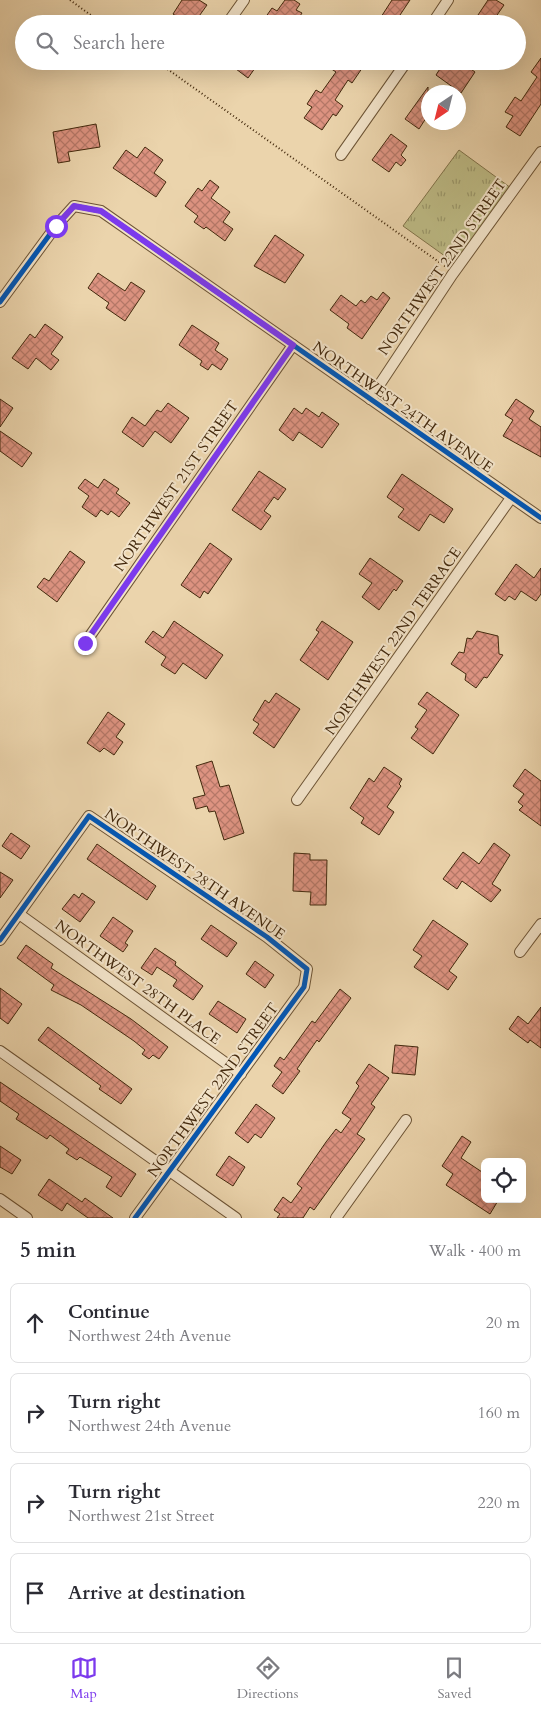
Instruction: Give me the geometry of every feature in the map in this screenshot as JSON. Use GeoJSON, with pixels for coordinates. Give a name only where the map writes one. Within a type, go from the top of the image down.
{"type":"FeatureCollection","features":[{"type":"Feature","properties":{"kind":"street"},"geometry":{"type":"LineString","coordinates":[[233,15],[244,0]]}},
{"type":"Feature","properties":{"kind":"street"},"geometry":{"type":"LineString","coordinates":[[438,15],[448,0]]}},
{"type":"Feature","properties":{"kind":"street"},"geometry":{"type":"LineString","coordinates":[[341,155],[401,70]]}},
{"type":"Feature","properties":{"kind":"street","name":"NORTHWEST 22ND STREET"},"geometry":{"type":"LineString","coordinates":[[370,399],[454,272],[541,152]]}},
{"type":"Feature","properties":{"kind":"street","name":"NORTHWEST 24TH AVENUE"},"geometry":{"type":"LineString","coordinates":[[0,302],[36,252],[74,206],[101,211],[541,518]]}},
{"type":"Feature","properties":{"kind":"street","name":"NORTHWEST 21ST STREET"},"geometry":{"type":"LineString","coordinates":[[85,643],[293,345]]}},
{"type":"Feature","properties":{"kind":"street","name":"NORTHWEST 22ND TERRACE"},"geometry":{"type":"LineString","coordinates":[[298,800],[512,498]]}},
{"type":"Feature","properties":{"kind":"street","name":"NORTHWEST 28TH AVENUE"},"geometry":{"type":"LineString","coordinates":[[19,914],[88,817],[114,832],[267,938],[307,969],[306,975]]}},
{"type":"Feature","properties":{"kind":"street"},"geometry":{"type":"LineString","coordinates":[[0,940],[19,914]]}},
{"type":"Feature","properties":{"kind":"street","name":"NORTHWEST 28TH PLACE"},"geometry":{"type":"LineString","coordinates":[[19,914],[241,1074]]}},
{"type":"Feature","properties":{"kind":"street"},"geometry":{"type":"LineString","coordinates":[[520,952],[541,924]]}},
{"type":"Feature","properties":{"kind":"street","name":"NORTHWEST 22ND STREET"},"geometry":{"type":"LineString","coordinates":[[135,1218],[304,987],[306,975]]}},
{"type":"Feature","properties":{"kind":"street"},"geometry":{"type":"LineString","coordinates":[[0,1050],[236,1218]]}},
{"type":"Feature","properties":{"kind":"street"},"geometry":{"type":"LineString","coordinates":[[336,1218],[406,1120]]}},
{"type":"Feature","properties":{"kind":"street"},"geometry":{"type":"LineString","coordinates":[[0,1199],[26,1218]]}},
{"type":"Feature","properties":{"kind":"path"},"geometry":{"type":"LineString","coordinates":[[70,0],[91,15]]}},
{"type":"Feature","properties":{"kind":"path"},"geometry":{"type":"LineString","coordinates":[[169,70],[454,272]]}},
{"type":"Feature","properties":{"kind":"green space"},"geometry":{"type":"Polygon","coordinates":[[[459,150],[511,188],[456,264],[403,226],[459,150]]]}},
{"type":"Feature","properties":{"kind":"building"},"geometry":{"type":"Polygon","coordinates":[[[182,0],[199,0],[207,5],[200,15],[173,14],[182,0]]]}},
{"type":"Feature","properties":{"kind":"building"},"geometry":{"type":"Polygon","coordinates":[[[285,0],[294,0],[300,4],[296,10],[302,13],[301,15],[267,15],[272,8],[277,11],[285,0]]]}},
{"type":"Feature","properties":{"kind":"building"},"geometry":{"type":"Polygon","coordinates":[[[392,0],[410,0],[400,15],[382,15],[392,0]]]}},
{"type":"Feature","properties":{"kind":"building"},"geometry":{"type":"Polygon","coordinates":[[[488,0],[496,0],[504,5],[497,15],[478,15],[488,0]]]}},
{"type":"Feature","properties":{"kind":"building"},"geometry":{"type":"Polygon","coordinates":[[[541,58],[541,104],[520,136],[506,127],[513,116],[505,112],[515,97],[521,101],[537,77],[531,72],[541,58]]]}},
{"type":"Feature","properties":{"kind":"building"},"geometry":{"type":"Polygon","coordinates":[[[237,70],[254,70],[248,78],[237,70]]]}},
{"type":"Feature","properties":{"kind":"building"},"geometry":{"type":"Polygon","coordinates":[[[333,70],[361,70],[352,83],[348,80],[335,100],[343,106],[336,116],[333,114],[322,130],[304,118],[312,107],[307,104],[316,90],[321,93],[336,72],[333,70]]]}},
{"type":"Feature","properties":{"kind":"building"},"geometry":{"type":"Polygon","coordinates":[[[439,70],[472,70],[475,72],[466,86],[450,85],[436,75],[439,70]]]}},
{"type":"Feature","properties":{"kind":"building"},"geometry":{"type":"Polygon","coordinates":[[[421,97],[421,126],[419,129],[405,119],[421,97]]]}},
{"type":"Feature","properties":{"kind":"building"},"geometry":{"type":"Polygon","coordinates":[[[96,124],[100,147],[68,152],[70,161],[58,163],[53,132],[96,124]]]}},
{"type":"Feature","properties":{"kind":"building"},"geometry":{"type":"Polygon","coordinates":[[[391,134],[407,146],[401,155],[406,160],[401,166],[396,162],[389,172],[372,160],[391,134]]]}},
{"type":"Feature","properties":{"kind":"building"},"geometry":{"type":"Polygon","coordinates":[[[145,147],[163,160],[154,173],[166,182],[156,197],[113,168],[126,150],[137,158],[145,147]]]}},
{"type":"Feature","properties":{"kind":"building"},"geometry":{"type":"Polygon","coordinates":[[[210,180],[219,187],[211,198],[230,212],[223,222],[233,229],[225,241],[206,227],[204,229],[194,222],[198,216],[185,206],[198,188],[202,191],[210,180]]]}},
{"type":"Feature","properties":{"kind":"building"},"geometry":{"type":"Polygon","coordinates":[[[275,235],[304,255],[285,283],[254,266],[275,235]]]}},
{"type":"Feature","properties":{"kind":"building"},"geometry":{"type":"Polygon","coordinates":[[[98,273],[125,291],[131,282],[145,291],[125,321],[106,308],[109,303],[88,288],[98,273]]]}},
{"type":"Feature","properties":{"kind":"building"},"geometry":{"type":"Polygon","coordinates":[[[383,292],[390,298],[362,339],[347,328],[349,324],[330,310],[341,295],[356,306],[361,300],[365,303],[371,296],[377,300],[383,292]]]}},
{"type":"Feature","properties":{"kind":"building"},"geometry":{"type":"Polygon","coordinates":[[[45,324],[63,337],[51,354],[59,360],[51,370],[36,358],[28,369],[12,358],[30,334],[35,338],[45,324]]]}},
{"type":"Feature","properties":{"kind":"building"},"geometry":{"type":"Polygon","coordinates":[[[192,325],[219,343],[215,350],[228,359],[221,370],[212,364],[208,370],[200,365],[202,361],[179,345],[192,325]]]}},
{"type":"Feature","properties":{"kind":"building"},"geometry":{"type":"Polygon","coordinates":[[[0,399],[13,408],[0,427],[0,399]]]}},
{"type":"Feature","properties":{"kind":"building"},"geometry":{"type":"Polygon","coordinates":[[[516,399],[534,411],[529,419],[541,427],[541,457],[503,436],[513,420],[505,415],[516,399]]]}},
{"type":"Feature","properties":{"kind":"building"},"geometry":{"type":"Polygon","coordinates":[[[168,403],[189,418],[171,443],[155,431],[143,447],[122,432],[132,417],[145,426],[157,410],[161,412],[168,403]]]}},
{"type":"Feature","properties":{"kind":"building"},"geometry":{"type":"Polygon","coordinates":[[[294,408],[302,414],[306,408],[319,417],[322,412],[339,424],[322,448],[299,432],[293,441],[279,430],[294,408]]]}},
{"type":"Feature","properties":{"kind":"building"},"geometry":{"type":"Polygon","coordinates":[[[0,431],[32,453],[22,467],[0,451],[0,431]]]}},
{"type":"Feature","properties":{"kind":"building"},"geometry":{"type":"Polygon","coordinates":[[[259,471],[286,489],[278,500],[274,497],[264,511],[271,516],[261,530],[232,510],[259,471]]]}},
{"type":"Feature","properties":{"kind":"building"},"geometry":{"type":"Polygon","coordinates":[[[402,474],[453,509],[444,523],[430,514],[419,531],[398,517],[404,509],[387,497],[402,474]]]}},
{"type":"Feature","properties":{"kind":"building"},"geometry":{"type":"Polygon","coordinates":[[[85,479],[98,488],[104,479],[119,489],[116,493],[130,503],[119,517],[111,511],[108,515],[101,510],[96,517],[82,507],[89,496],[78,488],[85,479]]]}},
{"type":"Feature","properties":{"kind":"building"},"geometry":{"type":"Polygon","coordinates":[[[210,543],[232,559],[208,594],[204,591],[200,598],[181,585],[210,543]]]}},
{"type":"Feature","properties":{"kind":"building"},"geometry":{"type":"Polygon","coordinates":[[[70,551],[85,562],[57,602],[37,587],[44,578],[49,581],[70,551]]]}},
{"type":"Feature","properties":{"kind":"building"},"geometry":{"type":"Polygon","coordinates":[[[370,558],[403,581],[396,591],[394,589],[379,610],[362,597],[372,583],[359,574],[370,558]]]}},
{"type":"Feature","properties":{"kind":"building"},"geometry":{"type":"Polygon","coordinates":[[[516,564],[534,578],[541,568],[541,594],[536,601],[521,591],[515,600],[509,596],[505,601],[495,594],[516,564]]]}},
{"type":"Feature","properties":{"kind":"building"},"geometry":{"type":"Polygon","coordinates":[[[174,621],[223,655],[206,679],[183,663],[175,674],[161,665],[166,657],[145,642],[153,631],[163,638],[174,621]]]}},
{"type":"Feature","properties":{"kind":"building"},"geometry":{"type":"Polygon","coordinates":[[[322,621],[353,642],[328,680],[300,660],[319,632],[316,630],[322,621]]]}},
{"type":"Feature","properties":{"kind":"building"},"geometry":{"type":"Polygon","coordinates":[[[477,631],[498,636],[499,654],[503,655],[487,678],[484,677],[476,688],[465,680],[466,674],[451,664],[459,652],[464,653],[467,638],[472,639],[477,631]]]}},
{"type":"Feature","properties":{"kind":"building"},"geometry":{"type":"Polygon","coordinates":[[[427,692],[459,715],[433,754],[411,738],[418,729],[415,727],[427,710],[418,704],[427,692]]]}},
{"type":"Feature","properties":{"kind":"building"},"geometry":{"type":"Polygon","coordinates":[[[276,693],[300,709],[274,748],[253,733],[259,724],[253,720],[265,700],[269,703],[276,693]]]}},
{"type":"Feature","properties":{"kind":"building"},"geometry":{"type":"Polygon","coordinates":[[[108,712],[125,724],[116,737],[123,742],[114,755],[104,748],[100,752],[87,743],[108,712]]]}},
{"type":"Feature","properties":{"kind":"building"},"geometry":{"type":"Polygon","coordinates":[[[212,761],[220,787],[229,785],[244,833],[224,840],[215,811],[209,812],[207,806],[196,809],[193,798],[205,795],[196,766],[212,761]]]}},
{"type":"Feature","properties":{"kind":"building"},"geometry":{"type":"Polygon","coordinates":[[[384,767],[402,779],[399,784],[401,786],[387,807],[394,812],[379,835],[361,823],[364,818],[350,808],[369,778],[374,782],[384,767]]]}},
{"type":"Feature","properties":{"kind":"building"},"geometry":{"type":"Polygon","coordinates":[[[525,769],[541,781],[541,826],[519,810],[523,806],[518,802],[524,794],[513,786],[525,769]]]}},
{"type":"Feature","properties":{"kind":"building"},"geometry":{"type":"Polygon","coordinates":[[[11,833],[30,846],[21,859],[2,846],[11,833]]]}},
{"type":"Feature","properties":{"kind":"building"},"geometry":{"type":"Polygon","coordinates":[[[494,843],[510,855],[492,884],[501,890],[491,902],[462,881],[457,889],[443,879],[463,852],[479,864],[494,843]]]}},
{"type":"Feature","properties":{"kind":"building"},"geometry":{"type":"Polygon","coordinates":[[[97,844],[156,886],[147,900],[87,859],[97,844]]]}},
{"type":"Feature","properties":{"kind":"building"},"geometry":{"type":"Polygon","coordinates":[[[294,853],[310,854],[310,860],[327,860],[326,905],[310,905],[311,892],[293,891],[294,853]]]}},
{"type":"Feature","properties":{"kind":"building"},"geometry":{"type":"Polygon","coordinates":[[[0,872],[13,880],[0,898],[0,872]]]}},
{"type":"Feature","properties":{"kind":"building"},"geometry":{"type":"Polygon","coordinates":[[[82,893],[95,902],[80,922],[62,909],[74,894],[79,898],[82,893]]]}},
{"type":"Feature","properties":{"kind":"building"},"geometry":{"type":"Polygon","coordinates":[[[113,917],[133,931],[125,943],[128,945],[123,952],[100,936],[113,917]]]}},
{"type":"Feature","properties":{"kind":"building"},"geometry":{"type":"Polygon","coordinates":[[[433,920],[468,944],[449,971],[457,977],[448,990],[414,967],[422,956],[413,950],[433,920]]]}},
{"type":"Feature","properties":{"kind":"building"},"geometry":{"type":"Polygon","coordinates":[[[211,925],[237,943],[227,957],[201,939],[211,925]]]}},
{"type":"Feature","properties":{"kind":"building"},"geometry":{"type":"Polygon","coordinates":[[[26,945],[53,964],[51,968],[131,1019],[168,1047],[159,1059],[153,1055],[149,1059],[142,1054],[145,1050],[134,1041],[81,1005],[51,990],[54,985],[17,958],[26,945]]]}},
{"type":"Feature","properties":{"kind":"building"},"geometry":{"type":"Polygon","coordinates":[[[155,948],[176,962],[175,965],[203,986],[193,1000],[173,986],[177,980],[157,967],[152,975],[141,968],[155,948]]]}},
{"type":"Feature","properties":{"kind":"building"},"geometry":{"type":"Polygon","coordinates":[[[255,961],[274,975],[265,988],[246,974],[255,961]]]}},
{"type":"Feature","properties":{"kind":"building"},"geometry":{"type":"Polygon","coordinates":[[[0,988],[22,1004],[8,1024],[0,1018],[0,988]]]}},
{"type":"Feature","properties":{"kind":"building"},"geometry":{"type":"Polygon","coordinates":[[[340,989],[351,998],[319,1042],[317,1040],[297,1069],[300,1071],[283,1094],[272,1086],[282,1072],[274,1066],[280,1057],[284,1060],[312,1021],[315,1023],[340,989]]]}},
{"type":"Feature","properties":{"kind":"building"},"geometry":{"type":"Polygon","coordinates":[[[218,1001],[246,1019],[237,1033],[209,1014],[218,1001]]]}},
{"type":"Feature","properties":{"kind":"building"},"geometry":{"type":"Polygon","coordinates":[[[541,1007],[541,1048],[530,1040],[528,1043],[509,1029],[518,1016],[528,1024],[541,1007]]]}},
{"type":"Feature","properties":{"kind":"building"},"geometry":{"type":"Polygon","coordinates":[[[48,1027],[132,1089],[121,1104],[99,1089],[101,1086],[38,1040],[48,1027]]]}},
{"type":"Feature","properties":{"kind":"building"},"geometry":{"type":"Polygon","coordinates":[[[395,1045],[418,1047],[415,1075],[392,1073],[395,1045]]]}},
{"type":"Feature","properties":{"kind":"building"},"geometry":{"type":"Polygon","coordinates":[[[369,1064],[389,1078],[371,1104],[375,1107],[357,1134],[365,1139],[314,1210],[310,1207],[303,1218],[277,1218],[280,1214],[274,1210],[283,1197],[291,1203],[302,1188],[297,1184],[326,1142],[336,1129],[341,1133],[351,1119],[342,1113],[359,1086],[356,1083],[369,1064]]]}},
{"type":"Feature","properties":{"kind":"building"},"geometry":{"type":"Polygon","coordinates":[[[0,1082],[136,1174],[121,1197],[106,1187],[112,1177],[80,1157],[77,1160],[66,1153],[69,1149],[50,1135],[47,1139],[16,1119],[19,1114],[0,1101],[0,1082]]]}},
{"type":"Feature","properties":{"kind":"building"},"geometry":{"type":"Polygon","coordinates":[[[256,1104],[275,1118],[261,1138],[255,1134],[248,1143],[235,1133],[256,1104]]]}},
{"type":"Feature","properties":{"kind":"building"},"geometry":{"type":"Polygon","coordinates":[[[462,1136],[471,1142],[461,1158],[481,1171],[481,1203],[497,1203],[490,1214],[446,1185],[453,1174],[442,1166],[462,1136]]]}},
{"type":"Feature","properties":{"kind":"building"},"geometry":{"type":"Polygon","coordinates":[[[0,1146],[21,1160],[12,1174],[0,1167],[0,1146]]]}},
{"type":"Feature","properties":{"kind":"building"},"geometry":{"type":"Polygon","coordinates":[[[229,1156],[245,1167],[233,1186],[216,1175],[229,1156]]]}},
{"type":"Feature","properties":{"kind":"building"},"geometry":{"type":"Polygon","coordinates":[[[49,1179],[82,1202],[85,1198],[113,1218],[88,1218],[67,1203],[62,1211],[38,1195],[49,1179]]]}},
{"type":"Feature","properties":{"kind":"cycle path"},"geometry":{"type":"LineString","coordinates":[[0,302],[56,226],[74,206],[101,211],[541,518]]}},
{"type":"Feature","properties":{"kind":"cycle path"},"geometry":{"type":"LineString","coordinates":[[0,940],[89,816],[267,937],[307,969],[304,987],[135,1218]]}},
{"type":"Feature","properties":{"kind":"route"},"geometry":{"type":"LineString","coordinates":[[56,226],[74,206],[101,211],[293,345],[85,643]]}}]}
